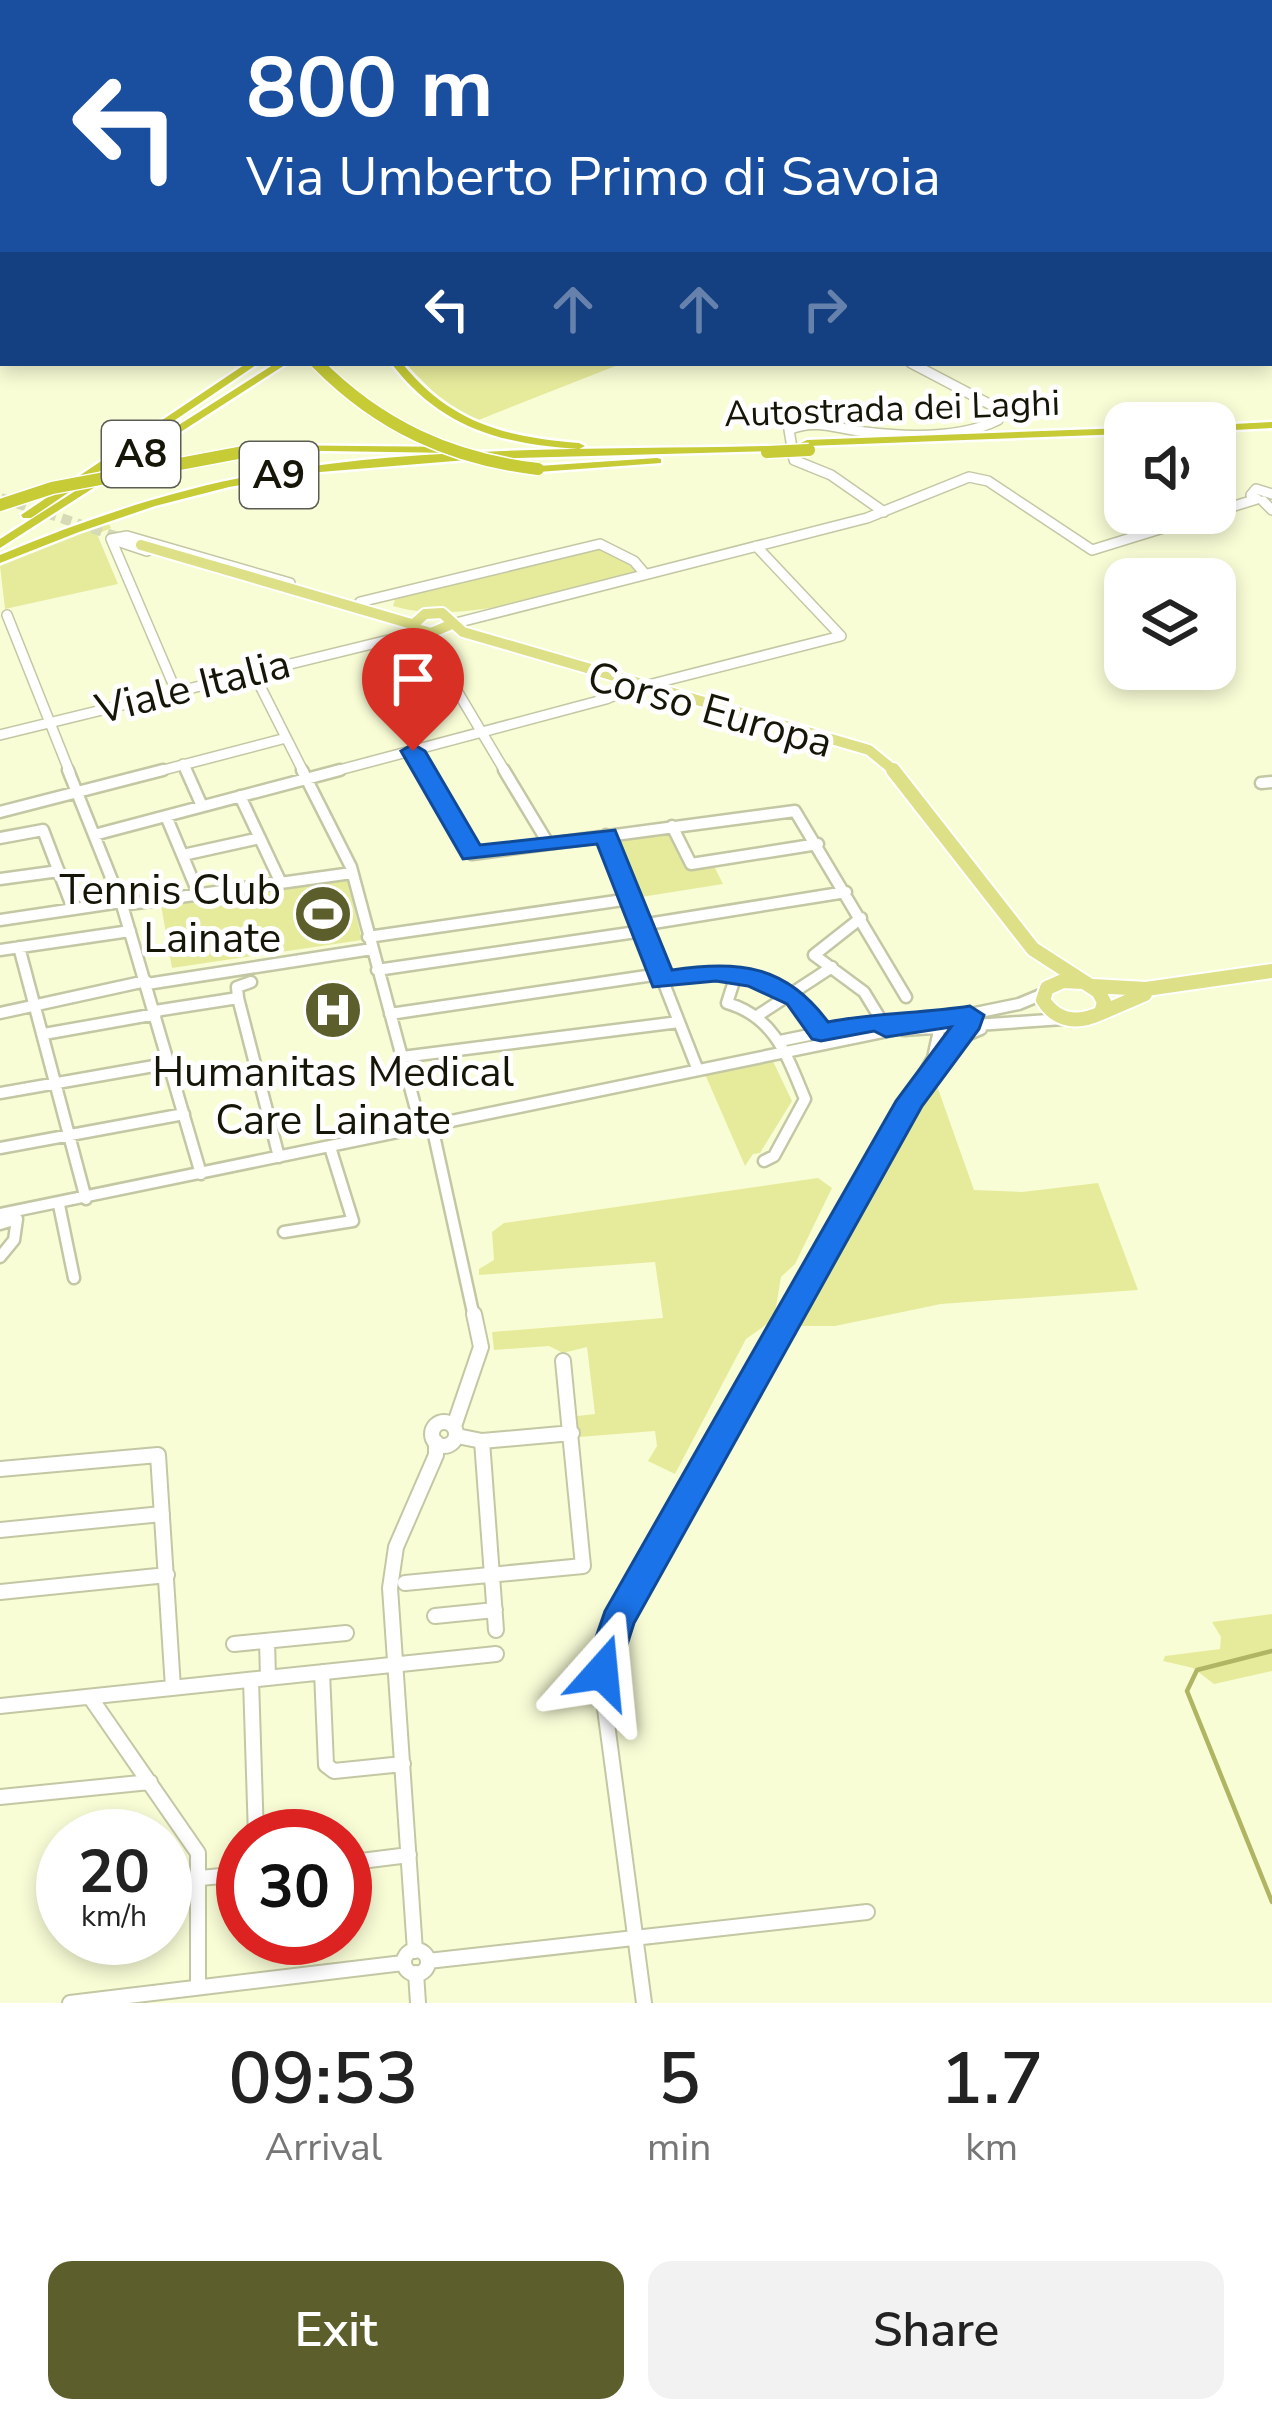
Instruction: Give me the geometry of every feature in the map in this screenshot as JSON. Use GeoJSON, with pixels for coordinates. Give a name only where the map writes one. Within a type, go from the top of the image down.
{"type":"FeatureCollection","features":[{"type":"Feature","properties":{"kind":"highway","name":"A8"},"geometry":{"type":"LineString","coordinates":[[0,532],[249,366]]}},
{"type":"Feature","properties":{"kind":"highway","name":"A8"},"geometry":{"type":"LineString","coordinates":[[0,544],[278,366]]}},
{"type":"Feature","properties":{"kind":"highway","name":"A9"},"geometry":{"type":"LineString","coordinates":[[320,366],[432,447],[489,464],[606,468],[767,448]]}},
{"type":"Feature","properties":{"kind":"highway","name":"A9"},"geometry":{"type":"LineString","coordinates":[[399,366],[429,403],[487,431],[559,445],[660,447]]}},
{"type":"Feature","properties":{"kind":"highway"},"geometry":{"type":"LineString","coordinates":[[1236,430],[1272,429]]}},
{"type":"Feature","properties":{"kind":"highway","name":"Autostrada dei Laghi"},"geometry":{"type":"LineString","coordinates":[[808,447],[1104,436]]}},
{"type":"Feature","properties":{"kind":"highway","name":"Autostrada dei Laghi"},"geometry":{"type":"LineString","coordinates":[[808,447],[1104,436]]}},
{"type":"Feature","properties":{"kind":"highway","name":"A9"},"geometry":{"type":"LineString","coordinates":[[0,500],[266,448],[529,452],[660,447]]}},
{"type":"Feature","properties":{"kind":"highway","name":"Autostrada dei Laghi"},"geometry":{"type":"LineString","coordinates":[[660,447],[767,448]]}},
{"type":"Feature","properties":{"kind":"highway","name":"A9"},"geometry":{"type":"LineString","coordinates":[[0,560],[134,509],[306,470],[396,461],[808,447]]}},
{"type":"Feature","properties":{"kind":"main road"},"geometry":{"type":"LineString","coordinates":[[139,544],[288,585]]}},
{"type":"Feature","properties":{"kind":"main road","name":"Corso Europa"},"geometry":{"type":"LineString","coordinates":[[288,585],[360,602],[385,602],[432,628]]}},
{"type":"Feature","properties":{"kind":"main road","name":"Corso Europa"},"geometry":{"type":"LineString","coordinates":[[288,585],[858,754],[890,775],[1033,949],[1087,984]]}},
{"type":"Feature","properties":{"kind":"main road","name":"Corso Europa"},"geometry":{"type":"LineString","coordinates":[[1033,949],[1045,991]]}},
{"type":"Feature","properties":{"kind":"main road"},"geometry":{"type":"LineString","coordinates":[[1173,985],[1085,1020],[1064,1019],[1045,1006],[1045,991],[1063,981],[1130,990],[1272,970]]}},
{"type":"Feature","properties":{"kind":"main road"},"geometry":{"type":"LineString","coordinates":[[1087,984],[1104,1002],[1101,1013]]}},
{"type":"Feature","properties":{"kind":"street"},"geometry":{"type":"LineString","coordinates":[[884,512],[831,475],[794,460],[788,430],[813,423],[872,433],[975,429],[998,420],[993,406],[917,366]]}},
{"type":"Feature","properties":{"kind":"street","name":"Viale Italia"},"geometry":{"type":"LineString","coordinates":[[0,735],[884,512],[977,476],[1091,550],[1260,498]]}},
{"type":"Feature","properties":{"kind":"street"},"geometry":{"type":"LineString","coordinates":[[1260,498],[1272,510]]}},
{"type":"Feature","properties":{"kind":"street","name":"Corso Europa"},"geometry":{"type":"LineString","coordinates":[[176,691],[111,539],[288,585]]}},
{"type":"Feature","properties":{"kind":"street"},"geometry":{"type":"LineString","coordinates":[[385,602],[600,544],[634,561],[644,574]]}},
{"type":"Feature","properties":{"kind":"street"},"geometry":{"type":"LineString","coordinates":[[94,835],[841,636],[757,545]]}},
{"type":"Feature","properties":{"kind":"street"},"geometry":{"type":"LineString","coordinates":[[7,615],[122,904],[201,1174]]}},
{"type":"Feature","properties":{"kind":"street"},"geometry":{"type":"LineString","coordinates":[[432,628],[481,732],[548,843]]}},
{"type":"Feature","properties":{"kind":"street"},"geometry":{"type":"LineString","coordinates":[[254,672],[352,873],[402,1058],[427,1127],[482,1346],[392,1560],[418,2003]]}},
{"type":"Feature","properties":{"kind":"street"},"geometry":{"type":"LineString","coordinates":[[0,812],[286,738]]}},
{"type":"Feature","properties":{"kind":"street"},"geometry":{"type":"LineString","coordinates":[[413,751],[472,854],[795,811],[906,997]]}},
{"type":"Feature","properties":{"kind":"street"},"geometry":{"type":"LineString","coordinates":[[183,764],[202,806]]}},
{"type":"Feature","properties":{"kind":"street"},"geometry":{"type":"LineString","coordinates":[[240,796],[281,883]]}},
{"type":"Feature","properties":{"kind":"street"},"geometry":{"type":"LineString","coordinates":[[166,816],[199,895]]}},
{"type":"Feature","properties":{"kind":"street"},"geometry":{"type":"LineString","coordinates":[[672,826],[691,864],[818,844]]}},
{"type":"Feature","properties":{"kind":"street"},"geometry":{"type":"LineString","coordinates":[[0,838],[43,830],[73,909]]}},
{"type":"Feature","properties":{"kind":"street"},"geometry":{"type":"LineString","coordinates":[[606,835],[697,1069]]}},
{"type":"Feature","properties":{"kind":"street"},"geometry":{"type":"LineString","coordinates":[[183,855],[260,838]]}},
{"type":"Feature","properties":{"kind":"street"},"geometry":{"type":"LineString","coordinates":[[0,879],[59,871]]}},
{"type":"Feature","properties":{"kind":"street"},"geometry":{"type":"LineString","coordinates":[[0,920],[352,873]]}},
{"type":"Feature","properties":{"kind":"street"},"geometry":{"type":"LineString","coordinates":[[377,970],[846,892]]}},
{"type":"Feature","properties":{"kind":"street"},"geometry":{"type":"LineString","coordinates":[[0,1013],[147,982],[630,898]]}},
{"type":"Feature","properties":{"kind":"street"},"geometry":{"type":"LineString","coordinates":[[128,926],[140,903]]}},
{"type":"Feature","properties":{"kind":"street"},"geometry":{"type":"LineString","coordinates":[[861,918],[814,955],[864,992],[884,1024]]}},
{"type":"Feature","properties":{"kind":"street"},"geometry":{"type":"LineString","coordinates":[[0,950],[128,926]]}},
{"type":"Feature","properties":{"kind":"street"},"geometry":{"type":"LineString","coordinates":[[19,947],[86,1198]]}},
{"type":"Feature","properties":{"kind":"street"},"geometry":{"type":"LineString","coordinates":[[760,1014],[832,967]]}},
{"type":"Feature","properties":{"kind":"street"},"geometry":{"type":"LineString","coordinates":[[390,1014],[661,977],[736,975],[790,994],[821,1032]]}},
{"type":"Feature","properties":{"kind":"street"},"geometry":{"type":"LineString","coordinates":[[736,975],[727,1003],[760,1014],[782,1045],[805,1102],[774,1156],[764,1161]]}},
{"type":"Feature","properties":{"kind":"street"},"geometry":{"type":"LineString","coordinates":[[251,982],[237,987],[238,998],[279,1157]]}},
{"type":"Feature","properties":{"kind":"street"},"geometry":{"type":"LineString","coordinates":[[782,1045],[940,1023],[969,1012],[1018,1004],[1045,991]]}},
{"type":"Feature","properties":{"kind":"street"},"geometry":{"type":"LineString","coordinates":[[44,1034],[238,998]]}},
{"type":"Feature","properties":{"kind":"street"},"geometry":{"type":"LineString","coordinates":[[910,1101],[966,1026],[969,1012]]}},
{"type":"Feature","properties":{"kind":"street"},"geometry":{"type":"LineString","coordinates":[[0,1219],[697,1069],[821,1032],[884,1024],[966,1026],[1064,1019]]}},
{"type":"Feature","properties":{"kind":"street"},"geometry":{"type":"LineString","coordinates":[[402,1058],[679,1022]]}},
{"type":"Feature","properties":{"kind":"street"},"geometry":{"type":"LineString","coordinates":[[644,2003],[602,1686],[605,1651],[628,1600],[933,1058],[940,1023]]}},
{"type":"Feature","properties":{"kind":"street"},"geometry":{"type":"LineString","coordinates":[[865,1033],[884,1024]]}},
{"type":"Feature","properties":{"kind":"street"},"geometry":{"type":"LineString","coordinates":[[952,1041],[997,1024]]}},
{"type":"Feature","properties":{"kind":"street"},"geometry":{"type":"LineString","coordinates":[[904,1030],[924,1038],[933,1058]]}},
{"type":"Feature","properties":{"kind":"street"},"geometry":{"type":"LineString","coordinates":[[0,1093],[171,1064]]}},
{"type":"Feature","properties":{"kind":"street"},"geometry":{"type":"LineString","coordinates":[[0,1148],[184,1114]]}},
{"type":"Feature","properties":{"kind":"street"},"geometry":{"type":"LineString","coordinates":[[284,1232],[353,1221],[330,1147]]}},
{"type":"Feature","properties":{"kind":"street"},"geometry":{"type":"LineString","coordinates":[[59,1204],[74,1278]]}},
{"type":"Feature","properties":{"kind":"street"},"geometry":{"type":"LineString","coordinates":[[0,1219],[17,1219],[18,1227],[12,1246],[0,1257]]}},
{"type":"Feature","properties":{"kind":"street"},"geometry":{"type":"LineString","coordinates":[[405,1583],[583,1566],[563,1361]]}},
{"type":"Feature","properties":{"kind":"street"},"geometry":{"type":"LineString","coordinates":[[447,1434],[482,1441],[572,1433]]}},
{"type":"Feature","properties":{"kind":"street"},"geometry":{"type":"LineString","coordinates":[[482,1441],[496,1630]]}},
{"type":"Feature","properties":{"kind":"street"},"geometry":{"type":"LineString","coordinates":[[0,1469],[158,1455],[172,1688]]}},
{"type":"Feature","properties":{"kind":"street"},"geometry":{"type":"LineString","coordinates":[[0,1530],[162,1514]]}},
{"type":"Feature","properties":{"kind":"street"},"geometry":{"type":"LineString","coordinates":[[0,1592],[166,1575]]}},
{"type":"Feature","properties":{"kind":"street"},"geometry":{"type":"LineString","coordinates":[[435,1616],[495,1610]]}},
{"type":"Feature","properties":{"kind":"street"},"geometry":{"type":"LineString","coordinates":[[234,1644],[346,1633]]}},
{"type":"Feature","properties":{"kind":"street"},"geometry":{"type":"LineString","coordinates":[[268,1640],[268,1678]]}},
{"type":"Feature","properties":{"kind":"street"},"geometry":{"type":"LineString","coordinates":[[0,1706],[496,1654]]}},
{"type":"Feature","properties":{"kind":"street"},"geometry":{"type":"LineString","coordinates":[[322,1672],[326,1765],[334,1771],[403,1764]]}},
{"type":"Feature","properties":{"kind":"street"},"geometry":{"type":"LineString","coordinates":[[251,1680],[255,1809]]}},
{"type":"Feature","properties":{"kind":"street"},"geometry":{"type":"LineString","coordinates":[[90,1696],[194,1844],[200,1877],[198,1987]]}},
{"type":"Feature","properties":{"kind":"street"},"geometry":{"type":"LineString","coordinates":[[0,1797],[150,1782]]}},
{"type":"Feature","properties":{"kind":"street"},"geometry":{"type":"LineString","coordinates":[[372,1859],[409,1855]]}},
{"type":"Feature","properties":{"kind":"street"},"geometry":{"type":"LineString","coordinates":[[200,1877],[216,1876]]}},
{"type":"Feature","properties":{"kind":"street"},"geometry":{"type":"LineString","coordinates":[[70,2003],[867,1912]]}},
{"type":"Feature","properties":{"kind":"green space"},"geometry":{"type":"Polygon","coordinates":[[[408,366],[615,366],[476,421],[444,403],[408,366]]]}},
{"type":"Feature","properties":{"kind":"green space"},"geometry":{"type":"Polygon","coordinates":[[[108,522],[111,528],[97,534],[118,584],[5,609],[0,566],[108,522]]]}},
{"type":"Feature","properties":{"kind":"green space"},"geometry":{"type":"Polygon","coordinates":[[[600,547],[629,562],[637,573],[481,609],[420,611],[393,606],[396,596],[600,547]]]}},
{"type":"Feature","properties":{"kind":"green space"},"geometry":{"type":"Polygon","coordinates":[[[670,831],[687,868],[713,864],[723,884],[635,898],[612,839],[670,831]]]}},
{"type":"Feature","properties":{"kind":"green space"},"geometry":{"type":"Polygon","coordinates":[[[345,870],[362,940],[172,968],[161,905],[345,870]]]}},
{"type":"Feature","properties":{"kind":"green space"},"geometry":{"type":"Polygon","coordinates":[[[771,1057],[792,1101],[760,1153],[753,1154],[745,1166],[704,1072],[771,1057]]]}},
{"type":"Feature","properties":{"kind":"green space"},"geometry":{"type":"Polygon","coordinates":[[[937,1071],[936,1083],[974,1190],[1022,1192],[1098,1183],[1138,1290],[941,1304],[835,1326],[793,1326],[937,1071]]]}},
{"type":"Feature","properties":{"kind":"green space"},"geometry":{"type":"Polygon","coordinates":[[[818,1178],[832,1188],[795,1264],[781,1277],[774,1319],[746,1339],[675,1474],[648,1461],[657,1446],[655,1431],[579,1437],[577,1416],[595,1414],[587,1347],[563,1353],[549,1346],[494,1350],[492,1332],[663,1318],[655,1262],[479,1275],[479,1269],[494,1260],[492,1232],[504,1223],[818,1178]]]}},
{"type":"Feature","properties":{"kind":"green space"},"geometry":{"type":"Polygon","coordinates":[[[1272,1614],[1272,1671],[1214,1684],[1193,1668],[1163,1661],[1165,1656],[1220,1649],[1221,1637],[1212,1622],[1272,1614]]]}},
{"type":"Feature","properties":{"kind":"waterway"},"geometry":{"type":"LineString","coordinates":[[1272,1651],[1197,1670],[1187,1691],[1272,1902]]}},
{"type":"Feature","properties":{"kind":"tunnel"},"geometry":{"type":"LineString","coordinates":[[1,498],[127,540]]}},
{"type":"Feature","properties":{"kind":"place","name":"Tennis Club Lainate"},"geometry":{"type":"Point","coordinates":[323,914]}},
{"type":"Feature","properties":{"kind":"place","name":"Humanitas Medical Care Lainate"},"geometry":{"type":"Point","coordinates":[333,1010]}},
{"type":"Feature","properties":{"kind":"route"},"geometry":{"type":"LineString","coordinates":[[413,751],[472,854],[606,835],[663,980],[716,973],[754,978],[796,998],[821,1032],[882,1020],[886,1028],[970,1015],[969,1023],[910,1101],[685,1499],[617,1621],[602,1672]]}}]}
